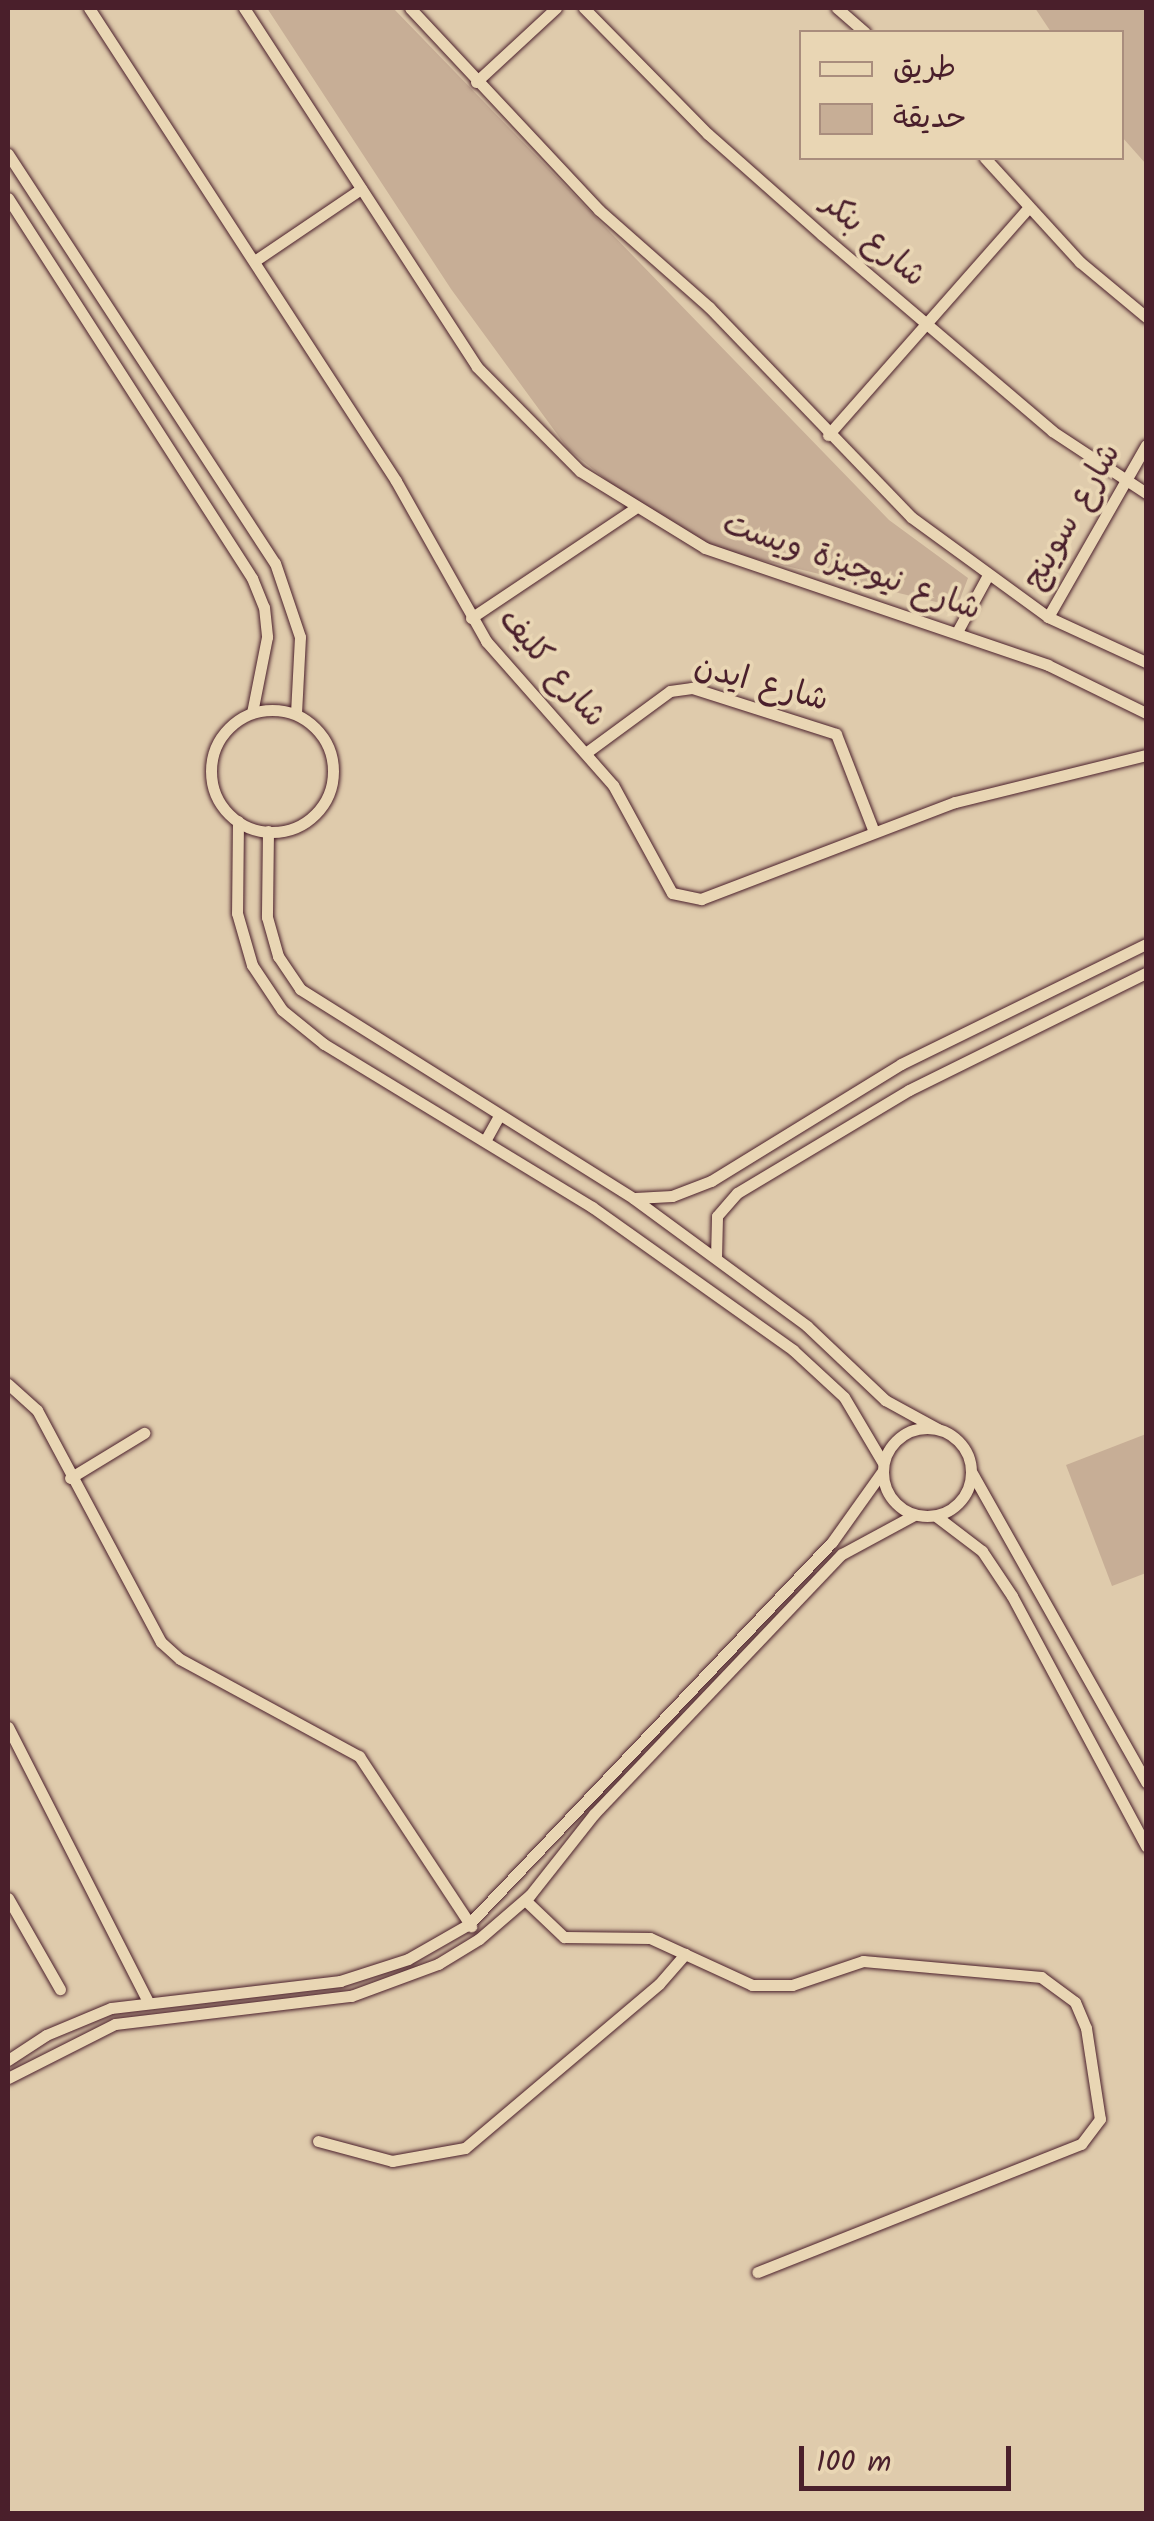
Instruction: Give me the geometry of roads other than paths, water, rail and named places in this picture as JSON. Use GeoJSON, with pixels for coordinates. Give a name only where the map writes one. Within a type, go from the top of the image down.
{"type":"FeatureCollection","features":[{"type":"Feature","properties":{"kind":"street","name":"شارع كليف"},"geometry":{"type":"LineString","coordinates":[[88,8],[256,260],[396,481],[471,618],[587,752],[630,814],[666,886],[681,898],[701,899],[874,832],[1024,782],[1146,755]]}},
{"type":"Feature","properties":{"kind":"street","name":"شارع نيوجيزة ويست"},"geometry":{"type":"LineString","coordinates":[[244,8],[477,367],[543,439],[634,509],[750,567],[957,632],[1048,666],[1146,713]]}},
{"type":"Feature","properties":{"kind":"street","name":"شارع نيوجيزة ويست"},"geometry":{"type":"LineString","coordinates":[[410,8],[599,210],[709,307],[911,517],[1048,617],[1146,662]]}},
{"type":"Feature","properties":{"kind":"street"},"geometry":{"type":"LineString","coordinates":[[476,82],[556,8]]}},
{"type":"Feature","properties":{"kind":"street","name":"شارع بنكر"},"geometry":{"type":"LineString","coordinates":[[584,8],[708,134],[928,325],[1052,430],[1146,493]]}},
{"type":"Feature","properties":{"kind":"street"},"geometry":{"type":"LineString","coordinates":[[836,8],[863,30]]}},
{"type":"Feature","properties":{"kind":"street"},"geometry":{"type":"LineString","coordinates":[[8,154],[275,563],[300,637],[296,714]]}},
{"type":"Feature","properties":{"kind":"street"},"geometry":{"type":"LineString","coordinates":[[987,160],[1028,208],[1146,316]]}},
{"type":"Feature","properties":{"kind":"street"},"geometry":{"type":"LineString","coordinates":[[256,260],[361,189]]}},
{"type":"Feature","properties":{"kind":"street"},"geometry":{"type":"LineString","coordinates":[[8,198],[252,578],[267,637],[252,713]]}},
{"type":"Feature","properties":{"kind":"street"},"geometry":{"type":"LineString","coordinates":[[828,435],[1028,208]]}},
{"type":"Feature","properties":{"kind":"street","name":"شارع سوينج"},"geometry":{"type":"LineString","coordinates":[[1048,617],[1146,445]]}},
{"type":"Feature","properties":{"kind":"street"},"geometry":{"type":"LineString","coordinates":[[471,618],[634,509]]}},
{"type":"Feature","properties":{"kind":"street"},"geometry":{"type":"LineString","coordinates":[[957,632],[988,575]]}},
{"type":"Feature","properties":{"kind":"street","name":"شارع ايدن"},"geometry":{"type":"LineString","coordinates":[[587,752],[670,691],[692,688],[836,734],[874,832]]}},
{"type":"Feature","properties":{"kind":"street"},"geometry":{"type":"LineString","coordinates":[[252,713],[296,714],[325,740],[333,779],[315,814],[299,826],[268,831],[238,821],[218,800],[211,766],[224,734],[252,713]]}},
{"type":"Feature","properties":{"kind":"street"},"geometry":{"type":"LineString","coordinates":[[238,821],[237,913],[252,965],[282,1010],[324,1044],[592,1207],[794,1350],[844,1397],[883,1468],[891,1499],[914,1515]]}},
{"type":"Feature","properties":{"kind":"street"},"geometry":{"type":"LineString","coordinates":[[268,831],[267,917],[278,956],[300,989],[633,1198],[806,1326],[885,1400],[938,1428],[965,1448],[972,1473],[1146,1782]]}},
{"type":"Feature","properties":{"kind":"street"},"geometry":{"type":"LineString","coordinates":[[633,1198],[672,1196],[712,1181],[901,1064],[1146,944]]}},
{"type":"Feature","properties":{"kind":"street"},"geometry":{"type":"LineString","coordinates":[[716,1258],[713,1230],[726,1202],[909,1090],[1146,973]]}},
{"type":"Feature","properties":{"kind":"street"},"geometry":{"type":"LineString","coordinates":[[485,1141],[499,1116]]}},
{"type":"Feature","properties":{"kind":"street"},"geometry":{"type":"LineString","coordinates":[[712,1181],[726,1202]]}},
{"type":"Feature","properties":{"kind":"street"},"geometry":{"type":"LineString","coordinates":[[8,1384],[37,1410],[161,1642],[180,1659],[359,1756],[478,1939]]}},
{"type":"Feature","properties":{"kind":"street"},"geometry":{"type":"LineString","coordinates":[[8,2060],[78,2020],[146,2000],[340,1981],[408,1959],[469,1924],[832,1542],[883,1468],[898,1438],[938,1428]]}},
{"type":"Feature","properties":{"kind":"street"},"geometry":{"type":"LineString","coordinates":[[70,1478],[144,1433]]}},
{"type":"Feature","properties":{"kind":"street"},"geometry":{"type":"LineString","coordinates":[[936,1516],[961,1500],[972,1473]]}},
{"type":"Feature","properties":{"kind":"street"},"geometry":{"type":"LineString","coordinates":[[8,2078],[85,2034],[154,2015],[351,1996],[424,1970],[478,1939],[525,1900],[569,1852],[594,1814],[842,1554],[914,1515],[936,1516],[982,1551],[1012,1596],[1146,1846]]}},
{"type":"Feature","properties":{"kind":"street"},"geometry":{"type":"LineString","coordinates":[[832,1542],[842,1554]]}},
{"type":"Feature","properties":{"kind":"street"},"geometry":{"type":"LineString","coordinates":[[716,1666],[728,1676]]}},
{"type":"Feature","properties":{"kind":"street"},"geometry":{"type":"LineString","coordinates":[[8,1727],[154,2015]]}},
{"type":"Feature","properties":{"kind":"street"},"geometry":{"type":"LineString","coordinates":[[552,1837],[569,1852]]}},
{"type":"Feature","properties":{"kind":"street"},"geometry":{"type":"LineString","coordinates":[[8,1898],[60,1989]]}},
{"type":"Feature","properties":{"kind":"street"},"geometry":{"type":"LineString","coordinates":[[525,1900],[564,1937],[635,1934],[752,1985],[773,1987],[864,1961],[1041,1977],[1076,2002],[1086,2028],[1100,2119],[1081,2144],[757,2272]]}},
{"type":"Feature","properties":{"kind":"street"},"geometry":{"type":"LineString","coordinates":[[318,2141],[392,2161],[465,2148],[659,1984],[684,1954]]}}]}
